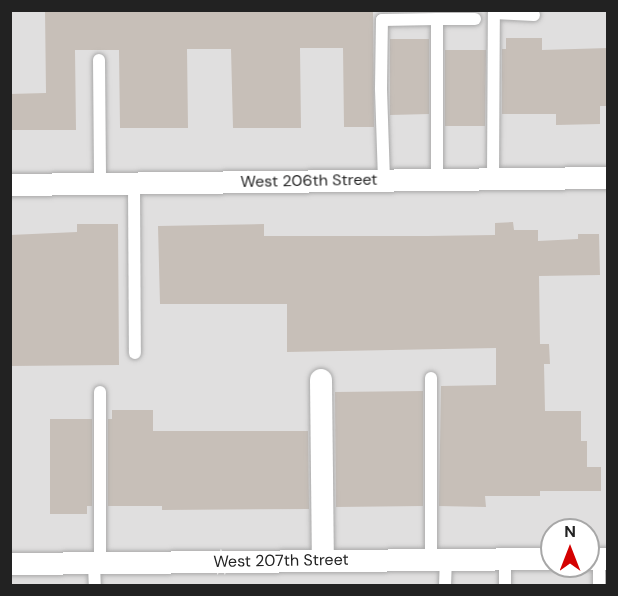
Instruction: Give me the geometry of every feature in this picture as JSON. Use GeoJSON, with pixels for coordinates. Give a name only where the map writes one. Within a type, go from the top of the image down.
{"type":"FeatureCollection","features":[{"type":"Feature","properties":{"kind":"street","name":"West 206th Street"},"geometry":{"type":"LineString","coordinates":[[10,185],[608,178]]}},
{"type":"Feature","properties":{"kind":"street"},"geometry":{"type":"LineString","coordinates":[[321,380],[323,561]]}},
{"type":"Feature","properties":{"kind":"street","name":"West 207th Street"},"geometry":{"type":"LineString","coordinates":[[10,564],[97,571],[323,561],[540,559]]}},
{"type":"Feature","properties":{"kind":"lane"},"geometry":{"type":"LineString","coordinates":[[493,179],[494,13],[534,15]]}},
{"type":"Feature","properties":{"kind":"lane"},"geometry":{"type":"LineString","coordinates":[[384,180],[381,88],[382,20],[475,20]]}},
{"type":"Feature","properties":{"kind":"lane"},"geometry":{"type":"LineString","coordinates":[[436,20],[437,179]]}},
{"type":"Feature","properties":{"kind":"lane"},"geometry":{"type":"LineString","coordinates":[[99,60],[100,184]]}},
{"type":"Feature","properties":{"kind":"lane"},"geometry":{"type":"LineString","coordinates":[[134,184],[135,353]]}},
{"type":"Feature","properties":{"kind":"lane"},"geometry":{"type":"LineString","coordinates":[[431,378],[439,560],[445,585]]}},
{"type":"Feature","properties":{"kind":"lane"},"geometry":{"type":"LineString","coordinates":[[97,571],[100,393]]}},
{"type":"Feature","properties":{"kind":"lane"},"geometry":{"type":"LineString","coordinates":[[505,560],[505,585]]}},
{"type":"Feature","properties":{"kind":"shaded area"},"geometry":{"type":"Polygon","coordinates":[[[10,11],[607,11],[607,585],[11,585],[10,11]]]}},
{"type":"Feature","properties":{"kind":"building"},"geometry":{"type":"Polygon","coordinates":[[[45,10],[373,10],[374,127],[344,127],[343,48],[300,48],[301,128],[233,128],[231,49],[187,49],[188,128],[120,128],[119,50],[75,50],[76,130],[10,130],[10,94],[46,93],[45,10]]]}},
{"type":"Feature","properties":{"kind":"building"},"geometry":{"type":"Polygon","coordinates":[[[506,38],[542,38],[542,50],[608,48],[608,106],[600,106],[600,124],[556,125],[556,114],[502,114],[502,49],[506,49],[506,38]]]}},
{"type":"Feature","properties":{"kind":"building"},"geometry":{"type":"Polygon","coordinates":[[[390,39],[429,39],[429,114],[390,115],[390,39]]]}},
{"type":"Feature","properties":{"kind":"building"},"geometry":{"type":"Polygon","coordinates":[[[445,50],[486,50],[485,126],[445,126],[445,50]]]}},
{"type":"Feature","properties":{"kind":"building"},"geometry":{"type":"Polygon","coordinates":[[[513,222],[514,230],[538,230],[538,241],[578,239],[578,234],[599,234],[600,275],[539,276],[540,344],[549,344],[550,364],[544,364],[545,411],[581,411],[581,441],[587,441],[587,467],[601,467],[601,491],[540,491],[540,496],[485,496],[486,507],[439,506],[441,386],[496,385],[496,348],[287,352],[287,304],[160,304],[158,226],[264,224],[264,236],[427,236],[495,235],[495,223],[513,222]]]}},
{"type":"Feature","properties":{"kind":"building"},"geometry":{"type":"Polygon","coordinates":[[[77,224],[118,224],[119,365],[10,366],[10,235],[77,232],[77,224]]]}},
{"type":"Feature","properties":{"kind":"building"},"geometry":{"type":"Polygon","coordinates":[[[423,391],[423,506],[336,507],[335,392],[423,391]]]}},
{"type":"Feature","properties":{"kind":"building"},"geometry":{"type":"Polygon","coordinates":[[[112,410],[153,410],[153,431],[308,431],[309,509],[162,510],[162,506],[108,506],[108,419],[112,419],[112,410]]]}},
{"type":"Feature","properties":{"kind":"building"},"geometry":{"type":"Polygon","coordinates":[[[50,419],[92,419],[92,506],[87,506],[87,514],[50,514],[50,419]]]}}]}
